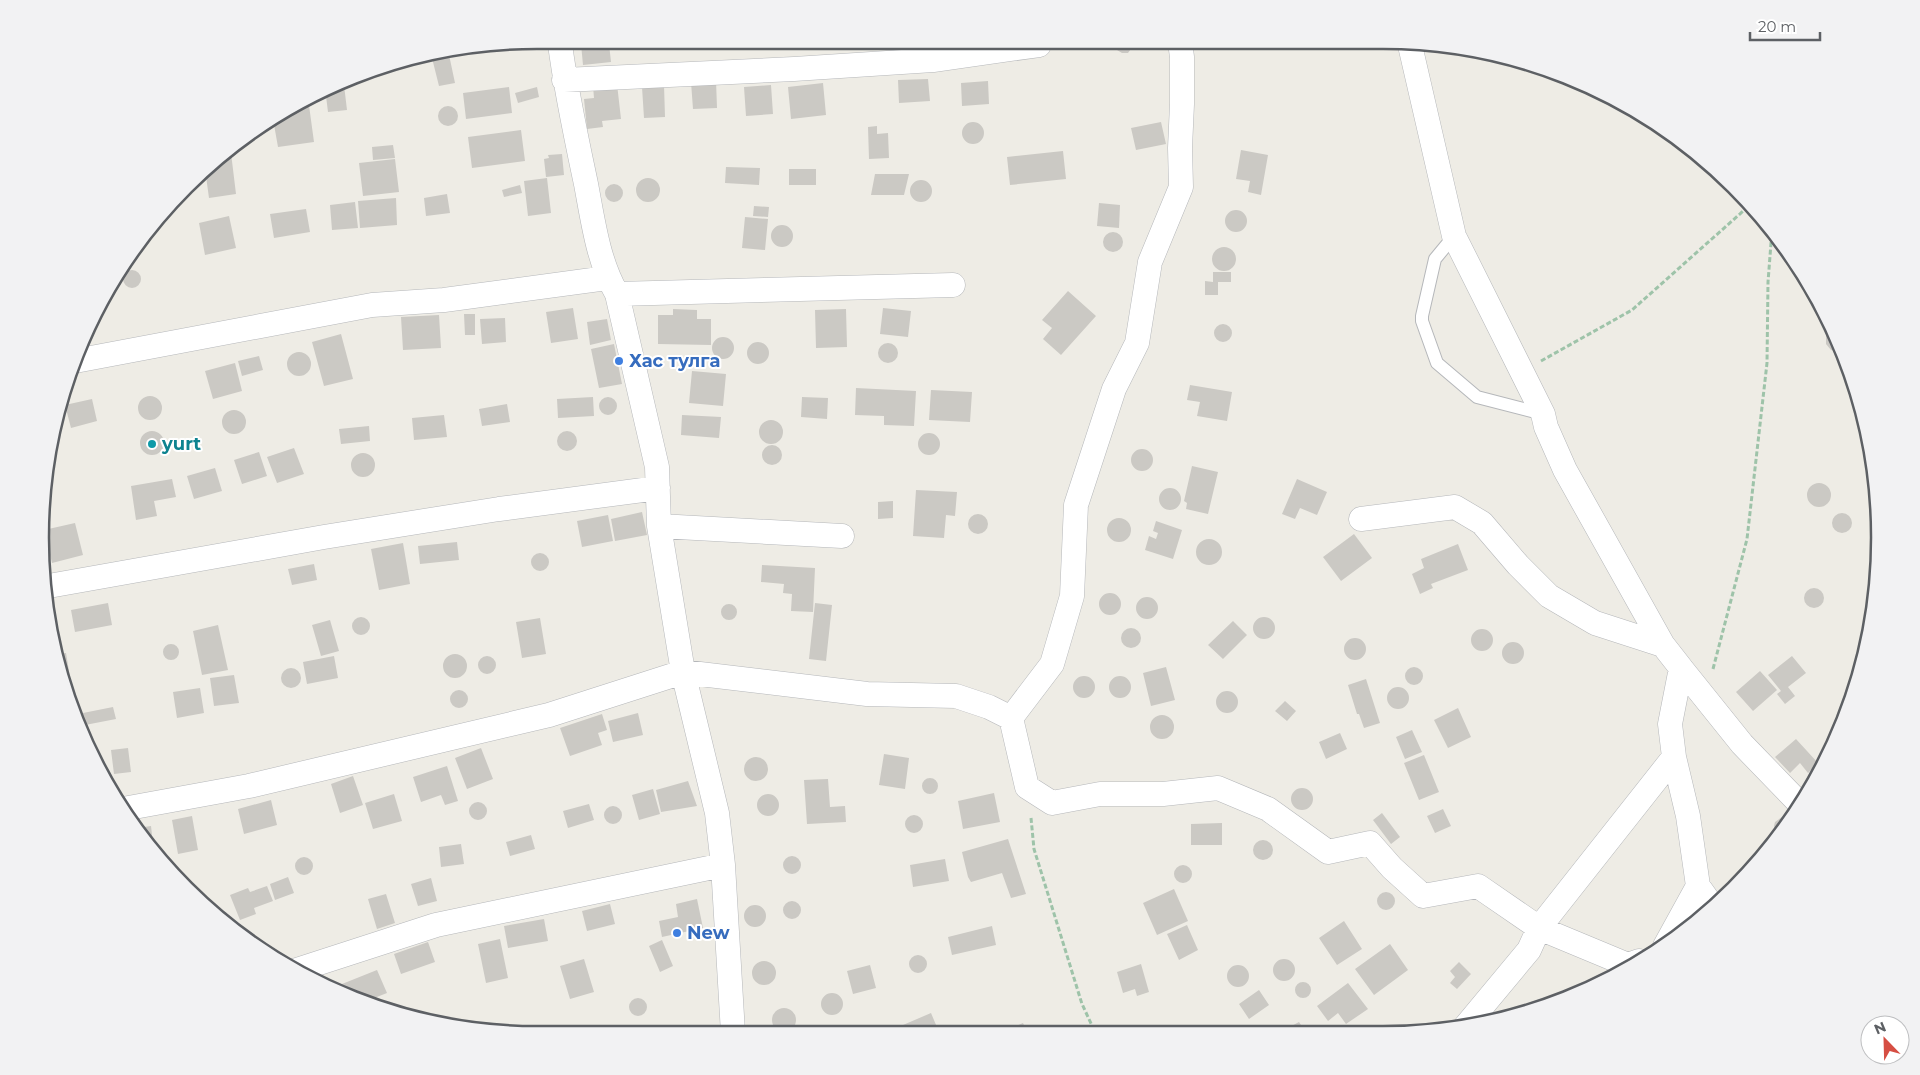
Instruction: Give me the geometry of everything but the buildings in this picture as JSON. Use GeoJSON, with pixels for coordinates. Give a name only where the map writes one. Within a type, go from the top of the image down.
{"type":"FeatureCollection","features":[{"type":"Feature","properties":{"kind":"street"},"geometry":{"type":"LineString","coordinates":[[561,49],[564,80],[594,226],[612,286],[657,467],[659,526],[683,672],[717,813],[723,865],[733,1026]]}},
{"type":"Feature","properties":{"kind":"street"},"geometry":{"type":"LineString","coordinates":[[564,80],[794,70],[934,60],[1011,49]]}},
{"type":"Feature","properties":{"kind":"street"},"geometry":{"type":"LineString","coordinates":[[1011,718],[1052,664],[1072,596],[1076,505],[1114,389],[1138,343],[1150,262],[1181,187],[1180,49]]}},
{"type":"Feature","properties":{"kind":"street"},"geometry":{"type":"LineString","coordinates":[[1412,50],[1454,236],[1543,414],[1546,426],[1565,470],[1663,645],[1742,744],[1795,799]]}},
{"type":"Feature","properties":{"kind":"street"},"geometry":{"type":"LineString","coordinates":[[82,360],[372,305],[612,286],[954,285]]}},
{"type":"Feature","properties":{"kind":"street"},"geometry":{"type":"LineString","coordinates":[[52,585],[324,537],[499,509],[658,488]]}},
{"type":"Feature","properties":{"kind":"street"},"geometry":{"type":"LineString","coordinates":[[1361,519],[1455,507],[1482,522],[1518,565],[1548,596],[1595,623],[1663,645]]}},
{"type":"Feature","properties":{"kind":"street"},"geometry":{"type":"LineString","coordinates":[[659,526],[842,536]]}},
{"type":"Feature","properties":{"kind":"street"},"geometry":{"type":"LineString","coordinates":[[1681,668],[1670,724],[1674,757],[1688,816],[1698,886],[1709,901]]}},
{"type":"Feature","properties":{"kind":"street"},"geometry":{"type":"LineString","coordinates":[[130,808],[249,786],[549,715],[683,672],[867,694],[956,696],[989,707],[1011,718],[1028,787],[1052,803],[1100,794],[1163,794],[1218,788],[1268,809],[1328,852],[1370,843],[1392,868],[1423,896],[1478,886],[1539,928],[1623,963]]}},
{"type":"Feature","properties":{"kind":"street"},"geometry":{"type":"LineString","coordinates":[[1472,1018],[1530,950],[1539,928],[1674,757]]}},
{"type":"Feature","properties":{"kind":"street"},"geometry":{"type":"LineString","coordinates":[[305,967],[436,925],[723,865]]}},
{"type":"Feature","properties":{"kind":"street"},"geometry":{"type":"LineString","coordinates":[[1674,929],[1698,886]]}},
{"type":"Feature","properties":{"kind":"lane"},"geometry":{"type":"LineString","coordinates":[[1454,236],[1435,260],[1422,316],[1422,321],[1437,363],[1481,399],[1543,414]]}},
{"type":"Feature","properties":{"kind":"path"},"geometry":{"type":"LineString","coordinates":[[1521,373],[1632,310],[1745,210]]}},
{"type":"Feature","properties":{"kind":"path"},"geometry":{"type":"LineString","coordinates":[[1705,696],[1747,538],[1767,363],[1768,282],[1771,241]]}},
{"type":"Feature","properties":{"kind":"path"},"geometry":{"type":"LineString","coordinates":[[1028,787],[1034,849],[1082,1004],[1092,1026]]}},
{"type":"Feature","properties":{"kind":"place","name":"Хас тулга"},"geometry":{"type":"Point","coordinates":[619,361]}},
{"type":"Feature","properties":{"kind":"place","name":"yurt"},"geometry":{"type":"Point","coordinates":[152,444]}},
{"type":"Feature","properties":{"kind":"place","name":"New"},"geometry":{"type":"Point","coordinates":[677,933]}}]}
